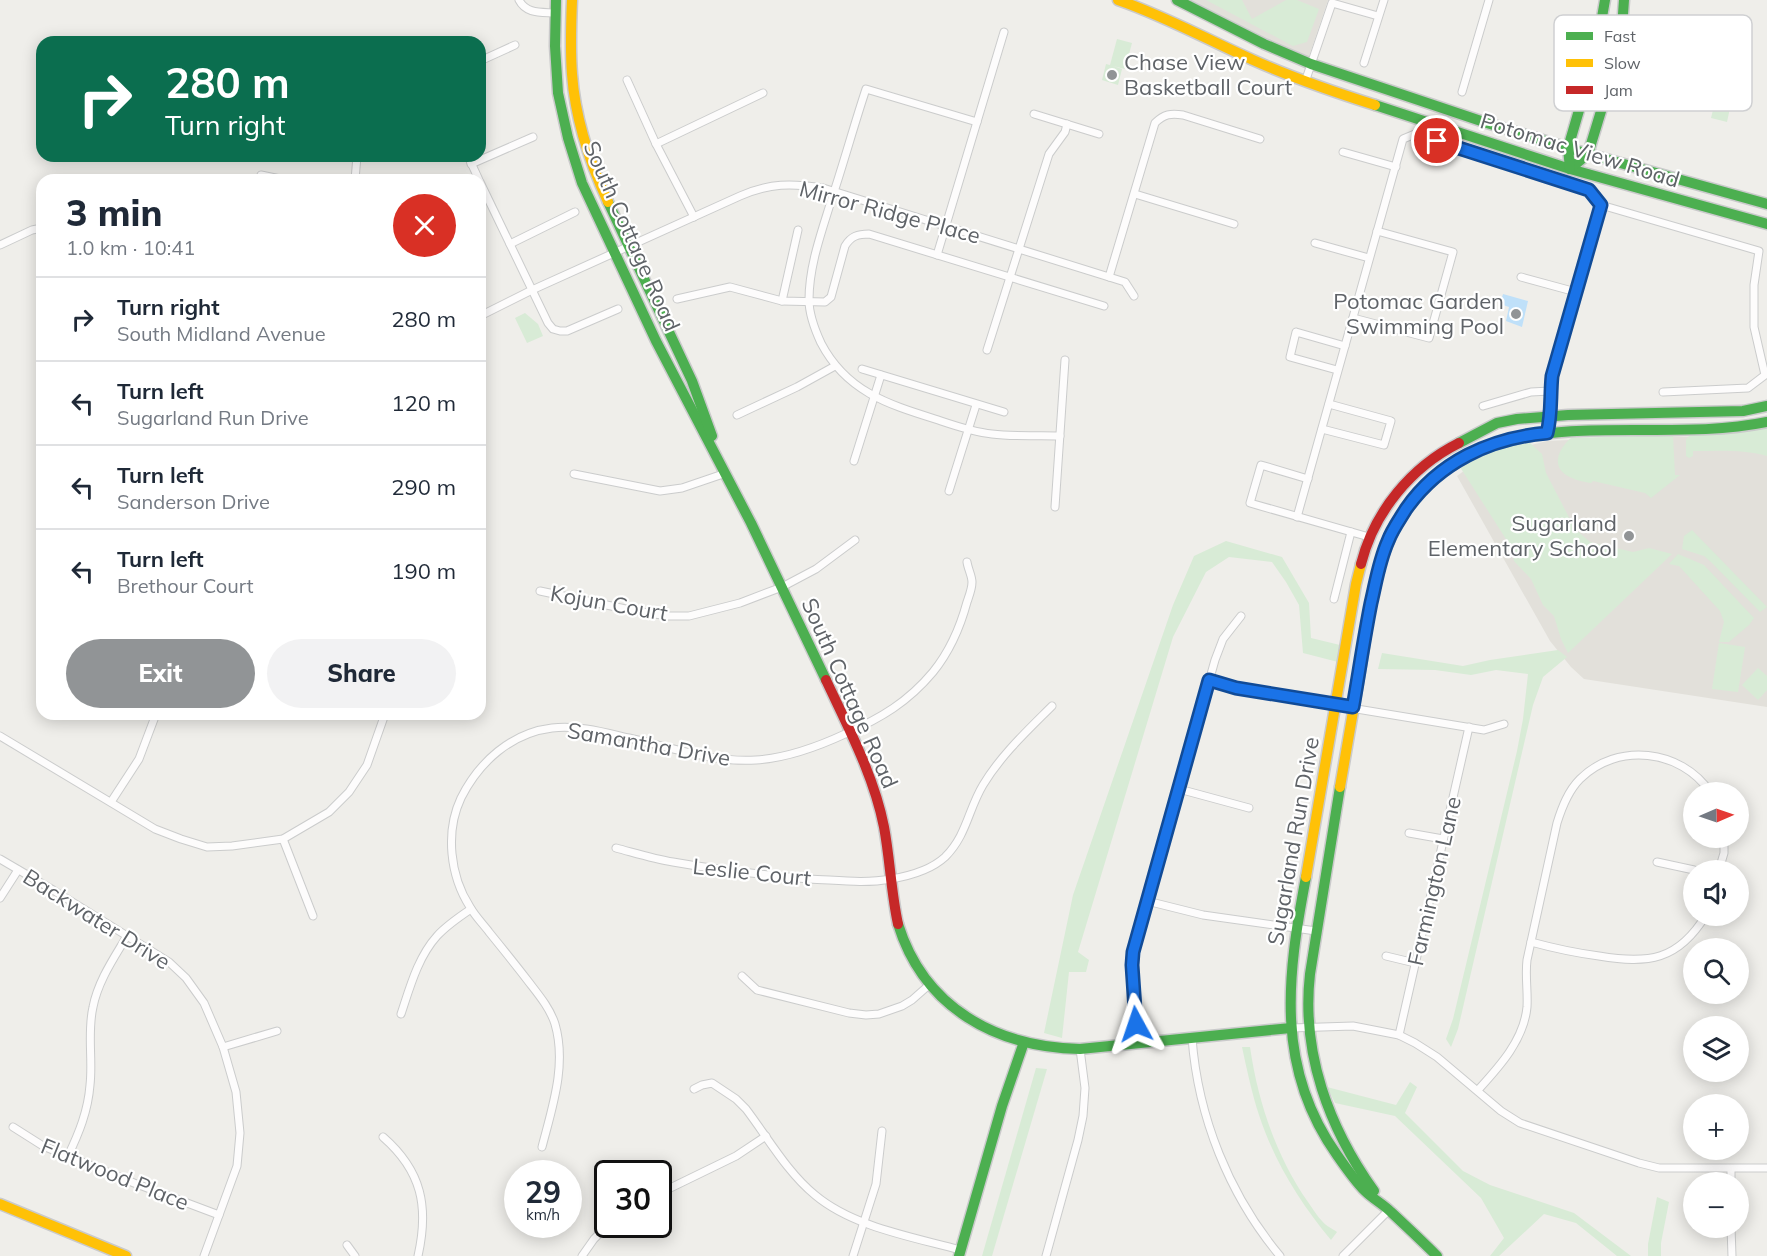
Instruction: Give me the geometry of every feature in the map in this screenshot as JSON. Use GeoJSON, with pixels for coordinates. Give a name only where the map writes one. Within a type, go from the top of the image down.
{"type":"FeatureCollection","features":[{"type":"Feature","properties":{"kind":"street"},"geometry":{"type":"LineString","coordinates":[[519,0],[522,6],[530,10],[555,13]]}},
{"type":"Feature","properties":{"kind":"street","name":"South Cottage Road"},"geometry":{"type":"LineString","coordinates":[[556,0],[554,37],[557,82],[568,139],[582,182],[661,353],[726,473],[850,732],[880,811],[896,921],[908,953],[929,985],[973,1021],[995,1032],[1047,1047],[1080,1048],[1291,1028]]}},
{"type":"Feature","properties":{"kind":"street","name":"South Cottage Road"},"geometry":{"type":"LineString","coordinates":[[573,0],[572,75],[587,147],[601,186],[692,381],[726,473]]}},
{"type":"Feature","properties":{"kind":"street","name":"Potomac View Road"},"geometry":{"type":"LineString","coordinates":[[1118,0],[1166,18],[1218,45],[1322,88],[1570,169],[1767,224]]}},
{"type":"Feature","properties":{"kind":"street","name":"Potomac View Road"},"geometry":{"type":"LineString","coordinates":[[1177,0],[1264,44],[1311,64],[1568,148],[1767,204]]}},
{"type":"Feature","properties":{"kind":"street"},"geometry":{"type":"LineString","coordinates":[[1364,63],[1384,0]]}},
{"type":"Feature","properties":{"kind":"street"},"geometry":{"type":"LineString","coordinates":[[1462,92],[1489,0]]}},
{"type":"Feature","properties":{"kind":"street"},"geometry":{"type":"LineString","coordinates":[[1602,15],[1605,0]]}},
{"type":"Feature","properties":{"kind":"street"},"geometry":{"type":"LineString","coordinates":[[1623,15],[1624,0]]}},
{"type":"Feature","properties":{"kind":"street"},"geometry":{"type":"LineString","coordinates":[[1305,82],[1332,3],[1378,16]]}},
{"type":"Feature","properties":{"kind":"street"},"geometry":{"type":"LineString","coordinates":[[937,255],[1004,33]]}},
{"type":"Feature","properties":{"kind":"street"},"geometry":{"type":"LineString","coordinates":[[486,58],[515,45]]}},
{"type":"Feature","properties":{"kind":"street"},"geometry":{"type":"LineString","coordinates":[[627,80],[656,144],[694,218]]}},
{"type":"Feature","properties":{"kind":"street"},"geometry":{"type":"LineString","coordinates":[[977,122],[866,89],[815,255],[809,302],[816,332],[835,366],[851,382],[874,397],[968,430],[993,435],[1060,436]]}},
{"type":"Feature","properties":{"kind":"street"},"geometry":{"type":"LineString","coordinates":[[656,144],[763,93]]}},
{"type":"Feature","properties":{"kind":"street"},"geometry":{"type":"LineString","coordinates":[[1570,169],[1568,148],[1579,111]]}},
{"type":"Feature","properties":{"kind":"street"},"geometry":{"type":"LineString","coordinates":[[1570,169],[1588,154],[1601,111]]}},
{"type":"Feature","properties":{"kind":"street"},"geometry":{"type":"LineString","coordinates":[[1109,277],[1155,123],[1162,116],[1172,113],[1184,115],[1260,139]]}},
{"type":"Feature","properties":{"kind":"street"},"geometry":{"type":"LineString","coordinates":[[1034,114],[1099,134]]}},
{"type":"Feature","properties":{"kind":"street"},"geometry":{"type":"LineString","coordinates":[[987,350],[1049,154],[1065,132],[1067,124]]}},
{"type":"Feature","properties":{"kind":"street"},"geometry":{"type":"LineString","coordinates":[[1297,517],[1403,139],[1415,134],[1589,190],[1601,205],[1759,251],[1754,285],[1754,327],[1765,375],[1748,388],[1663,392]]}},
{"type":"Feature","properties":{"kind":"street"},"geometry":{"type":"LineString","coordinates":[[486,154],[533,137]]}},
{"type":"Feature","properties":{"kind":"street"},"geometry":{"type":"LineString","coordinates":[[1342,152],[1396,167]]}},
{"type":"Feature","properties":{"kind":"street","name":"Mirror Ridge Place"},"geometry":{"type":"LineString","coordinates":[[486,313],[740,196],[769,186],[799,184],[834,192],[1125,282],[1134,296]]}},
{"type":"Feature","properties":{"kind":"street"},"geometry":{"type":"LineString","coordinates":[[486,194],[553,329],[560,332],[567,331],[618,309]]}},
{"type":"Feature","properties":{"kind":"street"},"geometry":{"type":"LineString","coordinates":[[1135,194],[1234,224]]}},
{"type":"Feature","properties":{"kind":"street"},"geometry":{"type":"LineString","coordinates":[[1547,433],[1551,416],[1552,376],[1601,205]]}},
{"type":"Feature","properties":{"kind":"street"},"geometry":{"type":"LineString","coordinates":[[510,244],[575,213]]}},
{"type":"Feature","properties":{"kind":"street"},"geometry":{"type":"LineString","coordinates":[[1,243],[36,229]]}},
{"type":"Feature","properties":{"kind":"street"},"geometry":{"type":"LineString","coordinates":[[782,301],[798,230]]}},
{"type":"Feature","properties":{"kind":"street"},"geometry":{"type":"LineString","coordinates":[[1353,318],[1429,338],[1453,252],[1377,231]]}},
{"type":"Feature","properties":{"kind":"street"},"geometry":{"type":"LineString","coordinates":[[677,299],[730,287],[782,301],[825,302],[831,297],[845,246],[850,239],[859,234],[869,234],[1104,306]]}},
{"type":"Feature","properties":{"kind":"street"},"geometry":{"type":"LineString","coordinates":[[1315,243],[1369,258]]}},
{"type":"Feature","properties":{"kind":"street"},"geometry":{"type":"LineString","coordinates":[[1521,277],[1576,292]]}},
{"type":"Feature","properties":{"kind":"street"},"geometry":{"type":"LineString","coordinates":[[1337,370],[1290,357],[1296,333],[1345,346]]}},
{"type":"Feature","properties":{"kind":"street"},"geometry":{"type":"LineString","coordinates":[[1055,507],[1065,360]]}},
{"type":"Feature","properties":{"kind":"street"},"geometry":{"type":"LineString","coordinates":[[737,415],[835,366]]}},
{"type":"Feature","properties":{"kind":"street"},"geometry":{"type":"LineString","coordinates":[[862,369],[1004,412]]}},
{"type":"Feature","properties":{"kind":"street"},"geometry":{"type":"LineString","coordinates":[[854,461],[881,375]]}},
{"type":"Feature","properties":{"kind":"street"},"geometry":{"type":"LineString","coordinates":[[1483,406],[1531,392],[1550,391]]}},
{"type":"Feature","properties":{"kind":"street"},"geometry":{"type":"LineString","coordinates":[[1322,429],[1384,445],[1391,421],[1329,404]]}},
{"type":"Feature","properties":{"kind":"street"},"geometry":{"type":"LineString","coordinates":[[950,490],[976,405]]}},
{"type":"Feature","properties":{"kind":"street","name":"Sugarland Run Drive"},"geometry":{"type":"LineString","coordinates":[[1437,1256],[1389,1210],[1366,1192],[1338,1157],[1320,1128],[1301,1084],[1291,1028],[1290,992],[1296,929],[1356,584],[1369,537],[1389,503],[1427,462],[1497,423],[1551,416],[1722,413],[1767,406]]}},
{"type":"Feature","properties":{"kind":"street","name":"Sugarland Run Drive"},"geometry":{"type":"LineString","coordinates":[[1389,1210],[1360,1173],[1343,1145],[1322,1090],[1310,1028],[1309,983],[1353,707],[1379,565],[1388,541],[1406,510],[1431,480],[1464,457],[1500,442],[1547,433],[1727,428],[1767,422]]}},
{"type":"Feature","properties":{"kind":"street"},"geometry":{"type":"LineString","coordinates":[[1308,479],[1261,465],[1250,503],[1369,537]]}},
{"type":"Feature","properties":{"kind":"street"},"geometry":{"type":"LineString","coordinates":[[574,474],[660,491],[682,488],[726,473]]}},
{"type":"Feature","properties":{"kind":"street"},"geometry":{"type":"LineString","coordinates":[[1334,598],[1351,532]]}},
{"type":"Feature","properties":{"kind":"street","name":"Kojun Court"},"geometry":{"type":"LineString","coordinates":[[540,591],[635,611],[668,616],[689,616],[765,595],[816,569],[855,540]]}},
{"type":"Feature","properties":{"kind":"street","name":"Samantha Drive"},"geometry":{"type":"LineString","coordinates":[[542,1147],[558,1078],[558,1044],[555,1025],[546,1004],[471,909],[460,888],[452,858],[452,830],[455,814],[478,771],[500,749],[518,738],[551,728],[581,728],[719,758],[750,760],[780,757],[826,743],[883,716],[905,701],[940,663],[955,639],[964,615],[972,584],[967,562]]}},
{"type":"Feature","properties":{"kind":"street"},"geometry":{"type":"LineString","coordinates":[[1138,1043],[1133,952],[1209,680],[1223,639],[1241,616]]}},
{"type":"Feature","properties":{"kind":"street"},"geometry":{"type":"LineString","coordinates":[[1209,680],[1236,688],[1484,730],[1504,724]]}},
{"type":"Feature","properties":{"kind":"street","name":"Leslie Court"},"geometry":{"type":"LineString","coordinates":[[616,848],[671,862],[739,872],[842,881],[889,880],[923,870],[935,864],[949,852],[966,827],[977,796],[989,776],[1016,742],[1052,706]]}},
{"type":"Feature","properties":{"kind":"street"},"geometry":{"type":"LineString","coordinates":[[111,802],[139,759],[154,720]]}},
{"type":"Feature","properties":{"kind":"street"},"geometry":{"type":"LineString","coordinates":[[0,736],[155,829],[207,847],[232,846],[283,839],[329,812],[349,792],[367,765],[383,720]]}},
{"type":"Feature","properties":{"kind":"street","name":"Farmington Lane"},"geometry":{"type":"LineString","coordinates":[[1399,1035],[1469,727]]}},
{"type":"Feature","properties":{"kind":"street"},"geometry":{"type":"LineString","coordinates":[[1478,1090],[1511,1049],[1521,1031],[1527,1008],[1525,973],[1531,942],[1562,808],[1574,786],[1588,772],[1608,761],[1641,754],[1674,762],[1702,782]]}},
{"type":"Feature","properties":{"kind":"street"},"geometry":{"type":"LineString","coordinates":[[1179,789],[1249,808]]}},
{"type":"Feature","properties":{"kind":"street"},"geometry":{"type":"LineString","coordinates":[[1409,833],[1443,840]]}},
{"type":"Feature","properties":{"kind":"street"},"geometry":{"type":"LineString","coordinates":[[283,839],[313,916]]}},
{"type":"Feature","properties":{"kind":"street","name":"Backwater Drive"},"geometry":{"type":"LineString","coordinates":[[0,859],[169,962],[186,978],[204,1003],[223,1047],[236,1092],[240,1133],[237,1166],[204,1256]]}},
{"type":"Feature","properties":{"kind":"street"},"geometry":{"type":"LineString","coordinates":[[1657,862],[1683,868]]}},
{"type":"Feature","properties":{"kind":"street"},"geometry":{"type":"LineString","coordinates":[[0,898],[18,870]]}},
{"type":"Feature","properties":{"kind":"street"},"geometry":{"type":"LineString","coordinates":[[1147,901],[1203,915],[1316,932]]}},
{"type":"Feature","properties":{"kind":"street"},"geometry":{"type":"LineString","coordinates":[[401,1014],[416,969],[428,947],[449,924],[471,909]]}},
{"type":"Feature","properties":{"kind":"street"},"geometry":{"type":"LineString","coordinates":[[1531,942],[1590,955],[1643,960],[1663,955],[1682,944],[1698,926]]}},
{"type":"Feature","properties":{"kind":"street"},"geometry":{"type":"LineString","coordinates":[[68,1156],[83,1119],[90,1086],[90,1030],[93,1007],[108,969],[127,936]]}},
{"type":"Feature","properties":{"kind":"street"},"geometry":{"type":"LineString","coordinates":[[1386,956],[1415,963]]}},
{"type":"Feature","properties":{"kind":"street"},"geometry":{"type":"LineString","coordinates":[[742,976],[757,990],[849,1013],[866,1015],[879,1014],[902,1006],[929,985]]}},
{"type":"Feature","properties":{"kind":"street"},"geometry":{"type":"LineString","coordinates":[[1291,1028],[1353,1026],[1399,1035],[1415,1042],[1437,1057],[1501,1111],[1520,1123],[1639,1163],[1659,1168],[1767,1168]]}},
{"type":"Feature","properties":{"kind":"street"},"geometry":{"type":"LineString","coordinates":[[223,1047],[277,1031]]}},
{"type":"Feature","properties":{"kind":"street"},"geometry":{"type":"LineString","coordinates":[[1192,1038],[1194,1069],[1222,1159],[1247,1210],[1280,1256]]}},
{"type":"Feature","properties":{"kind":"street"},"geometry":{"type":"LineString","coordinates":[[694,1089],[712,1083],[725,1090],[746,1109],[798,1179],[838,1211],[864,1223],[959,1253],[1002,1106],[1024,1042]]}},
{"type":"Feature","properties":{"kind":"street"},"geometry":{"type":"LineString","coordinates":[[1046,1256],[1083,1116],[1085,1088],[1080,1048]]}},
{"type":"Feature","properties":{"kind":"street","name":"Flatwood Place"},"geometry":{"type":"LineString","coordinates":[[14,1127],[43,1146],[219,1215]]}},
{"type":"Feature","properties":{"kind":"street"},"geometry":{"type":"LineString","coordinates":[[853,1256],[876,1184],[882,1131]]}},
{"type":"Feature","properties":{"kind":"street"},"geometry":{"type":"LineString","coordinates":[[672,1187],[736,1156],[766,1136]]}},
{"type":"Feature","properties":{"kind":"street"},"geometry":{"type":"LineString","coordinates":[[383,1137],[407,1163],[419,1188],[424,1216],[418,1256]]}},
{"type":"Feature","properties":{"kind":"street"},"geometry":{"type":"LineString","coordinates":[[0,1204],[126,1256]]}},
{"type":"Feature","properties":{"kind":"street"},"geometry":{"type":"LineString","coordinates":[[1343,1256],[1389,1210]]}},
{"type":"Feature","properties":{"kind":"street"},"geometry":{"type":"LineString","coordinates":[[582,1256],[595,1238]]}},
{"type":"Feature","properties":{"kind":"street"},"geometry":{"type":"LineString","coordinates":[[1731,1238],[1732,1256]]}},
{"type":"Feature","properties":{"kind":"street"},"geometry":{"type":"LineString","coordinates":[[347,1245],[355,1256]]}},
{"type":"Feature","properties":{"kind":"shaded area"},"geometry":{"type":"Polygon","coordinates":[[[1189,0],[1328,0],[1308,59],[1189,0]]]}},
{"type":"Feature","properties":{"kind":"shaded area","name":"Sugarland Elementary School"},"geometry":{"type":"Polygon","coordinates":[[[1767,432],[1767,707],[1584,679],[1550,641],[1457,476],[1473,464],[1491,455],[1547,441],[1656,436],[1712,437],[1767,432]]]}},
{"type":"Feature","properties":{"kind":"green space"},"geometry":{"type":"Polygon","coordinates":[[[1206,0],[1242,0],[1252,19],[1286,0],[1297,0],[1319,9],[1307,42],[1293,46],[1206,0]]]}},
{"type":"Feature","properties":{"kind":"green space"},"geometry":{"type":"Polygon","coordinates":[[[1117,39],[1132,43],[1125,69],[1113,66],[1122,69],[1118,85],[1102,80],[1106,64],[1110,65],[1117,39]]]}},
{"type":"Feature","properties":{"kind":"green space"},"geometry":{"type":"Polygon","coordinates":[[[1713,111],[1729,111],[1727,122],[1711,118],[1713,111]]]}},
{"type":"Feature","properties":{"kind":"green space"},"geometry":{"type":"Polygon","coordinates":[[[525,313],[538,324],[543,336],[527,343],[515,318],[525,313]]]}},
{"type":"Feature","properties":{"kind":"green space"},"geometry":{"type":"Polygon","coordinates":[[[1767,427],[1767,456],[1749,452],[1693,451],[1693,456],[1689,458],[1686,456],[1686,439],[1692,433],[1744,431],[1767,427]]]}},
{"type":"Feature","properties":{"kind":"green space"},"geometry":{"type":"Polygon","coordinates":[[[1673,435],[1675,475],[1680,475],[1651,498],[1645,493],[1593,481],[1591,483],[1577,480],[1565,474],[1558,465],[1559,454],[1571,438],[1673,435]]]}},
{"type":"Feature","properties":{"kind":"green space"},"geometry":{"type":"Polygon","coordinates":[[[1529,442],[1542,454],[1546,473],[1575,529],[1590,542],[1633,552],[1649,548],[1672,554],[1568,653],[1554,616],[1543,605],[1531,579],[1514,561],[1511,547],[1460,467],[1493,451],[1529,442]]]}},
{"type":"Feature","properties":{"kind":"green space"},"geometry":{"type":"Polygon","coordinates":[[[1692,530],[1767,607],[1760,612],[1704,556],[1682,549],[1684,536],[1692,530]]]}},
{"type":"Feature","properties":{"kind":"green space"},"geometry":{"type":"Polygon","coordinates":[[[1226,541],[1282,557],[1309,603],[1311,638],[1340,645],[1338,662],[1303,653],[1299,605],[1272,562],[1229,557],[1206,572],[1173,637],[1078,952],[1089,960],[1086,972],[1069,972],[1062,1038],[1044,1033],[1073,895],[1173,605],[1194,556],[1226,541]]]}},
{"type":"Feature","properties":{"kind":"green space"},"geometry":{"type":"Polygon","coordinates":[[[1678,554],[1704,565],[1754,618],[1729,642],[1719,642],[1724,622],[1720,611],[1679,566],[1669,564],[1678,554]]]}},
{"type":"Feature","properties":{"kind":"green space"},"geometry":{"type":"Polygon","coordinates":[[[1719,643],[1745,647],[1738,692],[1712,689],[1719,643]]]}},
{"type":"Feature","properties":{"kind":"green space"},"geometry":{"type":"Polygon","coordinates":[[[1558,650],[1567,657],[1543,677],[1533,705],[1458,1029],[1451,1047],[1446,1039],[1453,1019],[1517,751],[1528,674],[1496,670],[1471,675],[1435,670],[1378,669],[1382,653],[1463,666],[1558,650]]]}},
{"type":"Feature","properties":{"kind":"green space"},"geometry":{"type":"Polygon","coordinates":[[[1758,668],[1767,676],[1767,690],[1758,700],[1742,685],[1758,668]]]}},
{"type":"Feature","properties":{"kind":"green space"},"geometry":{"type":"Polygon","coordinates":[[[1242,1047],[1250,1047],[1263,1108],[1278,1147],[1315,1212],[1324,1223],[1337,1232],[1331,1240],[1299,1196],[1272,1149],[1256,1107],[1242,1047]]]}},
{"type":"Feature","properties":{"kind":"green space"},"geometry":{"type":"Polygon","coordinates":[[[1036,1068],[1047,1069],[992,1256],[982,1256],[1036,1068]]]}},
{"type":"Feature","properties":{"kind":"green space"},"geometry":{"type":"Polygon","coordinates":[[[1410,1082],[1417,1087],[1405,1113],[1463,1171],[1490,1185],[1574,1213],[1631,1256],[1617,1256],[1576,1223],[1544,1214],[1499,1256],[1490,1256],[1504,1238],[1481,1198],[1395,1116],[1335,1103],[1327,1087],[1396,1105],[1410,1082]]]}},
{"type":"Feature","properties":{"kind":"green space"},"geometry":{"type":"Polygon","coordinates":[[[1657,1197],[1669,1202],[1661,1243],[1661,1256],[1648,1256],[1648,1244],[1657,1197]]]}},
{"type":"Feature","properties":{"kind":"water","name":"Potomac Garden Swimming Pool"},"geometry":{"type":"Polygon","coordinates":[[[1503,294],[1528,301],[1522,327],[1506,321],[1509,307],[1500,304],[1503,294]]]}},
{"type":"Feature","properties":{"kind":"traffic: fast"},"geometry":{"type":"LineString","coordinates":[[556,0],[555,46],[558,93],[568,138],[582,183],[656,341],[751,523],[826,680]]}},
{"type":"Feature","properties":{"kind":"traffic: fast"},"geometry":{"type":"LineString","coordinates":[[1177,0],[1264,44],[1311,64],[1487,123],[1767,204]]}},
{"type":"Feature","properties":{"kind":"traffic: fast"},"geometry":{"type":"LineString","coordinates":[[1602,15],[1605,0]]}},
{"type":"Feature","properties":{"kind":"traffic: fast"},"geometry":{"type":"LineString","coordinates":[[1623,15],[1624,0]]}},
{"type":"Feature","properties":{"kind":"traffic: fast"},"geometry":{"type":"LineString","coordinates":[[1375,105],[1570,169],[1767,224]]}},
{"type":"Feature","properties":{"kind":"traffic: fast"},"geometry":{"type":"LineString","coordinates":[[1570,169],[1568,148],[1579,111]]}},
{"type":"Feature","properties":{"kind":"traffic: fast"},"geometry":{"type":"LineString","coordinates":[[1570,169],[1588,154],[1601,111]]}},
{"type":"Feature","properties":{"kind":"traffic: fast"},"geometry":{"type":"LineString","coordinates":[[608,202],[692,381],[712,436]]}},
{"type":"Feature","properties":{"kind":"traffic: fast"},"geometry":{"type":"LineString","coordinates":[[1459,443],[1497,423],[1517,419],[1568,415],[1743,411],[1767,406]]}},
{"type":"Feature","properties":{"kind":"traffic: fast"},"geometry":{"type":"LineString","coordinates":[[1442,472],[1484,448],[1532,436],[1599,430],[1734,427],[1767,422]]}},
{"type":"Feature","properties":{"kind":"traffic: fast"},"geometry":{"type":"LineString","coordinates":[[1340,787],[1310,974],[1308,1003],[1310,1032],[1314,1061],[1332,1115],[1344,1142],[1374,1191]]}},
{"type":"Feature","properties":{"kind":"traffic: fast"},"geometry":{"type":"LineString","coordinates":[[1306,877],[1294,950],[1291,986],[1291,1020],[1295,1055],[1303,1089],[1317,1122],[1354,1179],[1437,1256]]}},
{"type":"Feature","properties":{"kind":"traffic: fast"},"geometry":{"type":"LineString","coordinates":[[898,924],[910,953],[926,979],[945,1000],[967,1017],[992,1031],[1020,1040],[1080,1049],[1291,1028]]}},
{"type":"Feature","properties":{"kind":"traffic: fast"},"geometry":{"type":"LineString","coordinates":[[959,1256],[1002,1106],[1024,1042]]}},
{"type":"Feature","properties":{"kind":"traffic: slow"},"geometry":{"type":"LineString","coordinates":[[572,0],[571,65],[576,107],[589,156],[608,202]]}},
{"type":"Feature","properties":{"kind":"traffic: slow"},"geometry":{"type":"LineString","coordinates":[[1118,0],[1170,21],[1283,73],[1375,105]]}},
{"type":"Feature","properties":{"kind":"traffic: slow"},"geometry":{"type":"LineString","coordinates":[[1340,787],[1373,595],[1385,550],[1394,529],[1407,509],[1442,472]]}},
{"type":"Feature","properties":{"kind":"traffic: slow"},"geometry":{"type":"LineString","coordinates":[[1306,877],[1361,564]]}},
{"type":"Feature","properties":{"kind":"traffic: slow"},"geometry":{"type":"LineString","coordinates":[[0,1204],[126,1256]]}},
{"type":"Feature","properties":{"kind":"traffic: jam"},"geometry":{"type":"LineString","coordinates":[[1361,564],[1375,527],[1397,493],[1425,465],[1459,443]]}},
{"type":"Feature","properties":{"kind":"traffic: jam"},"geometry":{"type":"LineString","coordinates":[[826,680],[860,752],[880,808],[898,924]]}},
{"type":"Feature","properties":{"kind":"place","name":"Chase View Basketball Court"},"geometry":{"type":"Point","coordinates":[1112,75]}},
{"type":"Feature","properties":{"kind":"place","name":"Potomac Garden Swimming Pool"},"geometry":{"type":"Point","coordinates":[1516,314]}},
{"type":"Feature","properties":{"kind":"place","name":"Sugarland Elementary School"},"geometry":{"type":"Point","coordinates":[1629,536]}},
{"type":"Feature","properties":{"kind":"route"},"geometry":{"type":"LineString","coordinates":[[1136,1024],[1133,952],[1209,680],[1236,688],[1353,707],[1379,565],[1393,530],[1410,505],[1431,480],[1464,457],[1500,442],[1547,433],[1551,416],[1552,376],[1601,205],[1589,190],[1437,141]]}}]}
